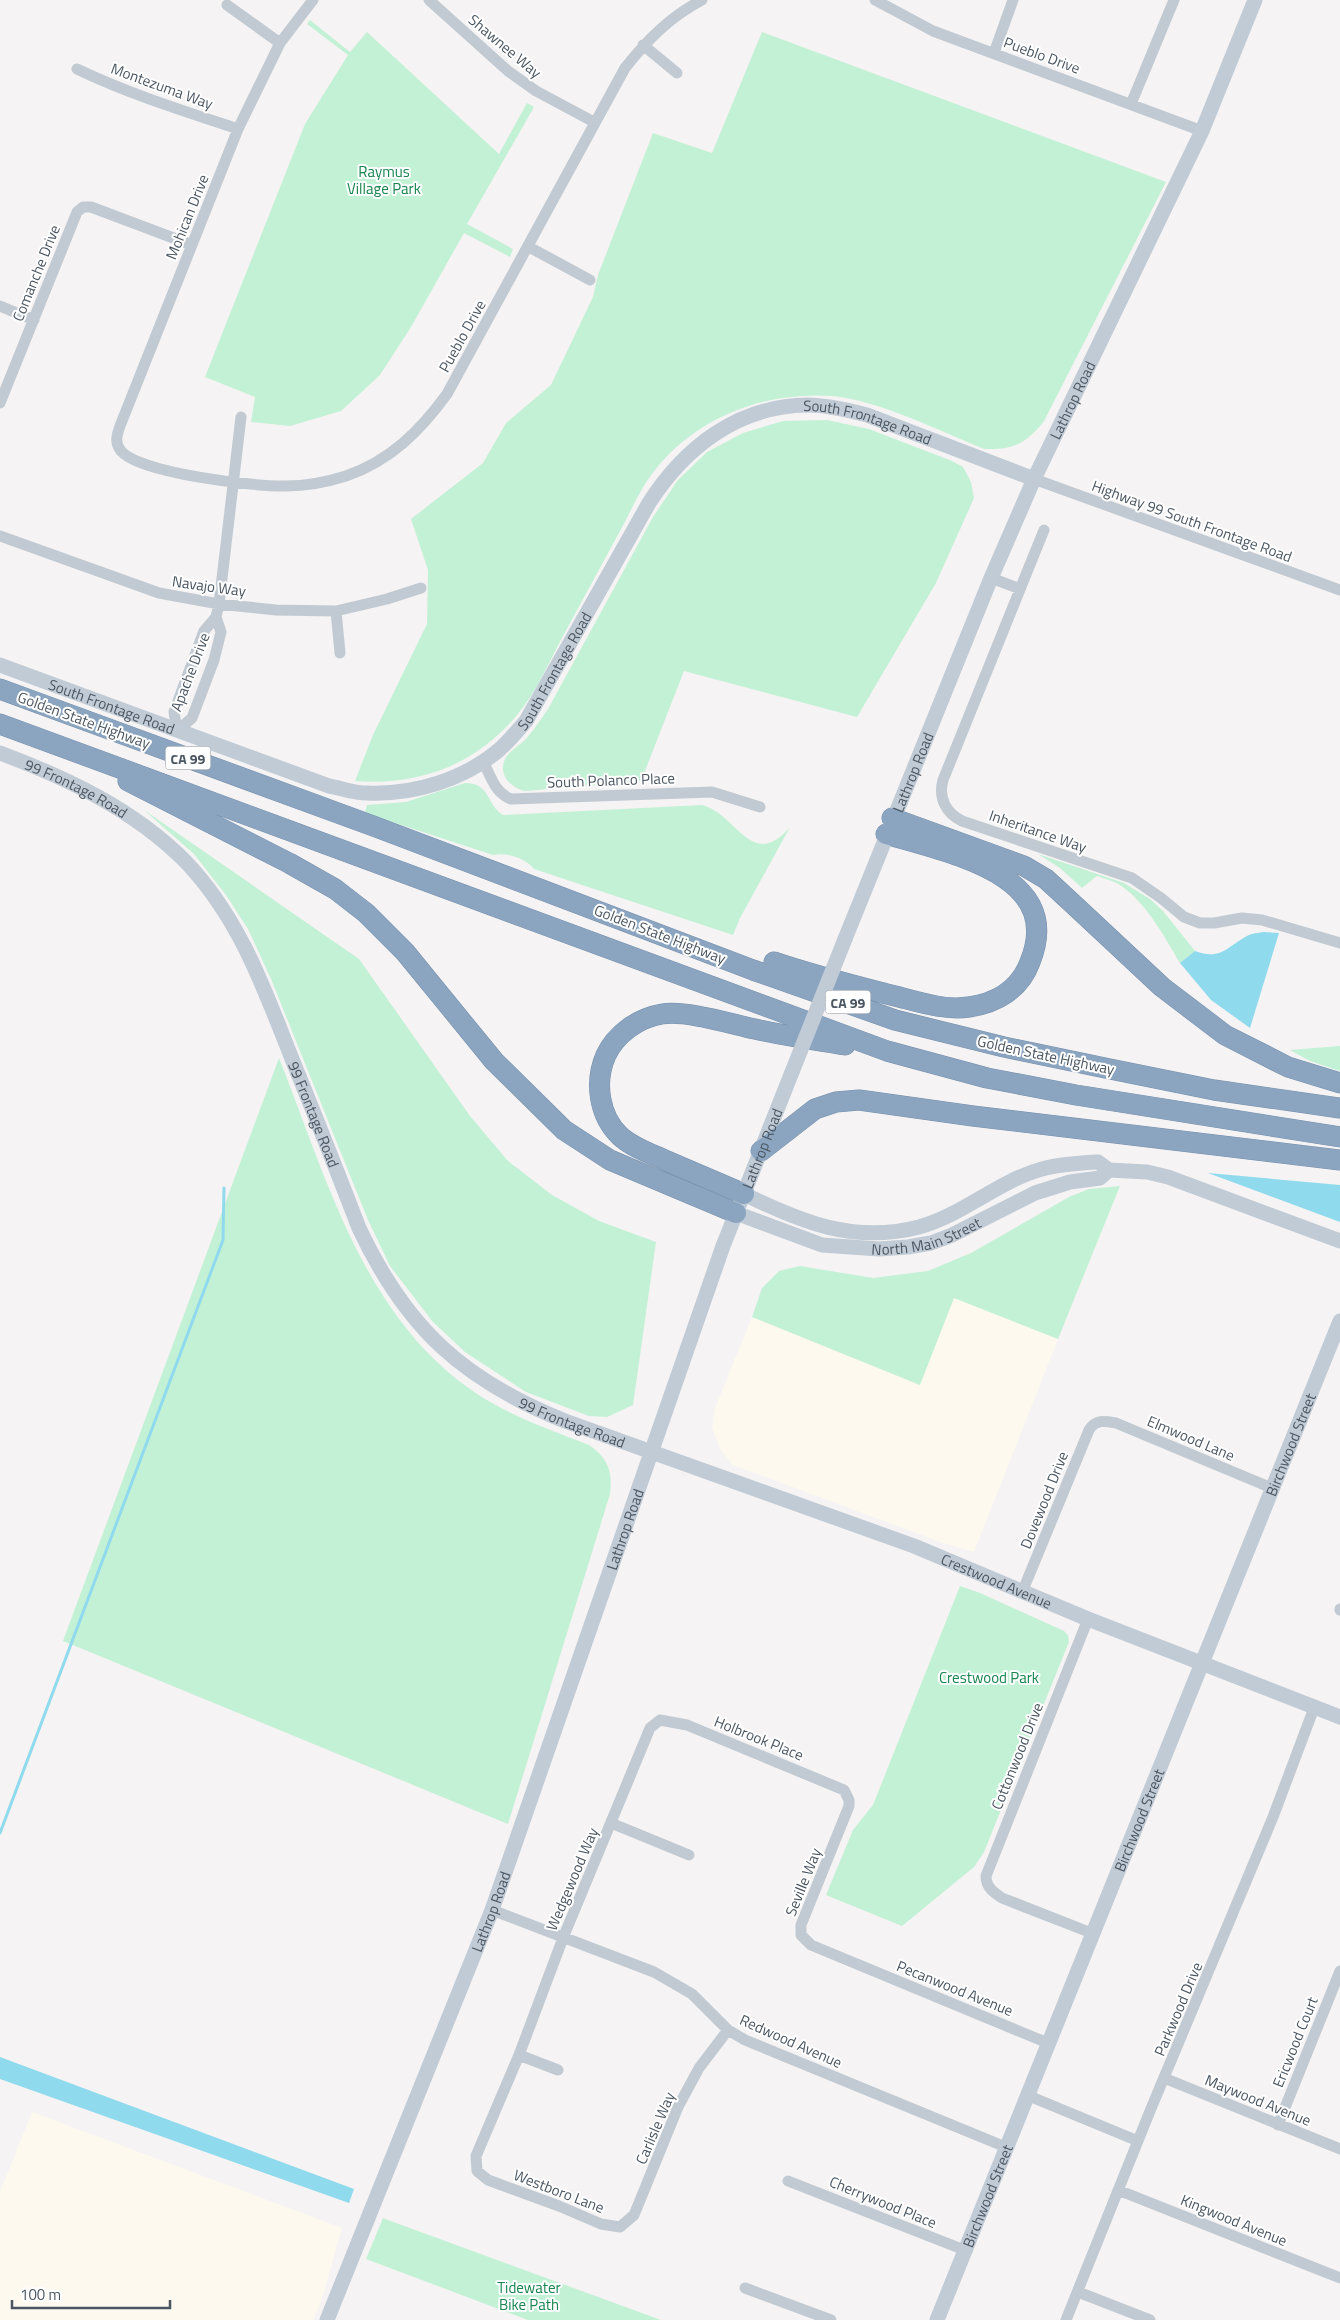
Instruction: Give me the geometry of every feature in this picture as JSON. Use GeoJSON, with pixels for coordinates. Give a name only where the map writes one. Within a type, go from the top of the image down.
{"type":"FeatureCollection","features":[{"type":"Feature","properties":{"kind":"highway","name":"Golden State Highway"},"geometry":{"type":"LineString","coordinates":[[0,689],[376,827],[753,970],[895,1020],[1004,1047],[1214,1090],[1340,1108]]}},
{"type":"Feature","properties":{"kind":"highway","name":"Golden State Highway"},"geometry":{"type":"LineString","coordinates":[[0,724],[887,1051],[987,1078],[1076,1095],[1340,1136]]}},
{"type":"Feature","properties":{"kind":"highway"},"geometry":{"type":"LineString","coordinates":[[81,754],[149,794],[289,863],[334,889],[366,913],[405,952],[494,1060],[564,1130],[610,1160],[736,1213]]}},
{"type":"Feature","properties":{"kind":"highway"},"geometry":{"type":"LineString","coordinates":[[376,827],[798,970],[931,1005],[954,1008],[987,1003],[999,998],[1018,984],[1030,963],[1036,943],[1034,908],[1021,890],[996,872],[957,857],[889,826]]}},
{"type":"Feature","properties":{"kind":"highway"},"geometry":{"type":"LineString","coordinates":[[889,826],[1024,866],[1046,879],[1162,987],[1225,1035],[1288,1067],[1340,1083]]}},
{"type":"Feature","properties":{"kind":"highway"},"geometry":{"type":"LineString","coordinates":[[744,1194],[630,1143],[612,1126],[606,1118],[599,1082],[605,1057],[618,1037],[640,1021],[663,1014],[671,1014],[778,1034],[887,1051]]}},
{"type":"Feature","properties":{"kind":"highway"},"geometry":{"type":"LineString","coordinates":[[761,1150],[815,1109],[836,1102],[858,1100],[973,1116],[1340,1160]]}},
{"type":"Feature","properties":{"kind":"street","name":"Mohican Drive"},"geometry":{"type":"LineString","coordinates":[[124,454],[117,442],[118,432],[238,129],[280,42],[313,0]]}},
{"type":"Feature","properties":{"kind":"street","name":"Shawnee Way"},"geometry":{"type":"LineString","coordinates":[[428,0],[508,71],[536,91],[594,122]]}},
{"type":"Feature","properties":{"kind":"street","name":"Pueblo Drive"},"geometry":{"type":"LineString","coordinates":[[124,454],[176,472],[233,481],[285,486],[315,484],[361,470],[400,447],[422,427],[447,394],[625,68],[664,24],[702,0]]}},
{"type":"Feature","properties":{"kind":"street","name":"Pueblo Drive"},"geometry":{"type":"LineString","coordinates":[[875,0],[933,31],[1202,131]]}},
{"type":"Feature","properties":{"kind":"street"},"geometry":{"type":"LineString","coordinates":[[994,54],[1012,0]]}},
{"type":"Feature","properties":{"kind":"street"},"geometry":{"type":"LineString","coordinates":[[1131,104],[1174,0]]}},
{"type":"Feature","properties":{"kind":"street","name":"Lathrop Road"},"geometry":{"type":"LineString","coordinates":[[327,2320],[492,1910],[651,1451],[736,1213],[889,826],[991,578],[1034,479],[1202,131],[1255,0]]}},
{"type":"Feature","properties":{"kind":"street"},"geometry":{"type":"LineString","coordinates":[[227,5],[280,42]]}},
{"type":"Feature","properties":{"kind":"street"},"geometry":{"type":"LineString","coordinates":[[644,45],[677,73]]}},
{"type":"Feature","properties":{"kind":"street","name":"Montezuma Way"},"geometry":{"type":"LineString","coordinates":[[77,69],[161,103],[238,129]]}},
{"type":"Feature","properties":{"kind":"street","name":"Comanche Drive"},"geometry":{"type":"LineString","coordinates":[[0,403],[77,212],[83,207],[91,207],[106,212],[192,245]]}},
{"type":"Feature","properties":{"kind":"street"},"geometry":{"type":"LineString","coordinates":[[528,247],[590,280]]}},
{"type":"Feature","properties":{"kind":"street"},"geometry":{"type":"LineString","coordinates":[[0,306],[34,320]]}},
{"type":"Feature","properties":{"kind":"street","name":"South Frontage Road"},"geometry":{"type":"LineString","coordinates":[[0,665],[329,786],[365,794],[406,792],[457,777],[500,749],[526,721],[665,478],[689,453],[726,426],[755,413],[784,407],[808,405],[840,409],[867,415],[1034,479]]}},
{"type":"Feature","properties":{"kind":"street","name":"Apache Drive"},"geometry":{"type":"LineString","coordinates":[[216,617],[221,632],[214,660],[192,718],[177,730],[174,712],[204,630],[216,617],[219,604],[241,417]]}},
{"type":"Feature","properties":{"kind":"street","name":"Highway 99 South Frontage Road"},"geometry":{"type":"LineString","coordinates":[[1034,479],[1340,590]]}},
{"type":"Feature","properties":{"kind":"street","name":"Inheritance Way"},"geometry":{"type":"LineString","coordinates":[[1044,530],[943,780],[943,801],[954,817],[1132,878],[1184,917],[1200,923],[1242,918],[1262,920],[1340,942]]}},
{"type":"Feature","properties":{"kind":"street","name":"Navajo Way"},"geometry":{"type":"LineString","coordinates":[[0,536],[159,593],[219,604],[276,610],[336,612],[421,588]]}},
{"type":"Feature","properties":{"kind":"street"},"geometry":{"type":"LineString","coordinates":[[991,578],[1020,589]]}},
{"type":"Feature","properties":{"kind":"street"},"geometry":{"type":"LineString","coordinates":[[336,612],[340,653]]}},
{"type":"Feature","properties":{"kind":"street","name":"99 Frontage Road"},"geometry":{"type":"LineString","coordinates":[[0,753],[79,786],[138,821],[184,861],[227,912],[246,946],[265,989],[372,1254],[397,1296],[420,1324],[453,1358],[494,1387],[550,1415],[651,1451]]}},
{"type":"Feature","properties":{"kind":"street","name":"South Polanco Place"},"geometry":{"type":"LineString","coordinates":[[483,761],[502,796],[511,800],[712,792],[760,807]]}},
{"type":"Feature","properties":{"kind":"street","name":"North Main Street"},"geometry":{"type":"LineString","coordinates":[[744,1194],[788,1216],[818,1226],[868,1232],[892,1231],[918,1227],[942,1218],[1041,1169],[1066,1164],[1098,1162],[1109,1170],[1126,1170],[1168,1177],[1340,1241]]}},
{"type":"Feature","properties":{"kind":"street","name":"North Main Street"},"geometry":{"type":"LineString","coordinates":[[736,1213],[822,1245],[879,1249],[908,1247],[931,1243],[945,1238],[1035,1193],[1070,1182],[1100,1178],[1109,1170]]}},
{"type":"Feature","properties":{"kind":"street","name":"Birchwood Street"},"geometry":{"type":"LineString","coordinates":[[937,2320],[967,2251],[1340,1321]]}},
{"type":"Feature","properties":{"kind":"street","name":"Elmwood Lane"},"geometry":{"type":"LineString","coordinates":[[1096,1423],[1103,1421],[1116,1423],[1274,1489]]}},
{"type":"Feature","properties":{"kind":"street","name":"Dovewood Drive"},"geometry":{"type":"LineString","coordinates":[[1023,1590],[1088,1430],[1096,1423]]}},
{"type":"Feature","properties":{"kind":"street","name":"Crestwood Avenue"},"geometry":{"type":"LineString","coordinates":[[651,1451],[914,1546],[1023,1590],[1088,1619],[1340,1717]]}},
{"type":"Feature","properties":{"kind":"street","name":"Cottonwood Drive"},"geometry":{"type":"LineString","coordinates":[[1088,1619],[986,1876],[986,1881],[991,1891],[1002,1898],[1094,1934]]}},
{"type":"Feature","properties":{"kind":"street","name":"Parkwood Drive"},"geometry":{"type":"LineString","coordinates":[[1066,2320],[1138,2141],[1273,1817],[1314,1708]]}},
{"type":"Feature","properties":{"kind":"street","name":"Holbrook Place"},"geometry":{"type":"LineString","coordinates":[[660,1720],[687,1725],[844,1790]]}},
{"type":"Feature","properties":{"kind":"street","name":"Wedgewood Way"},"geometry":{"type":"LineString","coordinates":[[500,2184],[488,2180],[477,2171],[476,2156],[519,2055],[563,1938],[650,1728],[660,1720]]}},
{"type":"Feature","properties":{"kind":"street","name":"Seville Way"},"geometry":{"type":"LineString","coordinates":[[844,1790],[850,1800],[849,1806],[801,1926],[801,1935],[811,1945],[847,1960]]}},
{"type":"Feature","properties":{"kind":"street"},"geometry":{"type":"LineString","coordinates":[[611,1824],[688,1855]]}},
{"type":"Feature","properties":{"kind":"street","name":"Redwood Avenue"},"geometry":{"type":"LineString","coordinates":[[492,1910],[654,1972],[678,1984],[692,1994],[728,2030],[745,2040],[1008,2148]]}},
{"type":"Feature","properties":{"kind":"street","name":"Pecanwood Avenue"},"geometry":{"type":"LineString","coordinates":[[847,1960],[1050,2044]]}},
{"type":"Feature","properties":{"kind":"street","name":"Ericwood Court"},"geometry":{"type":"LineString","coordinates":[[1278,2125],[1340,1971]]}},
{"type":"Feature","properties":{"kind":"street","name":"Carlisle Way"},"geometry":{"type":"LineString","coordinates":[[608,2226],[620,2227],[634,2215],[678,2108],[699,2068],[728,2030]]}},
{"type":"Feature","properties":{"kind":"street"},"geometry":{"type":"LineString","coordinates":[[519,2055],[558,2070]]}},
{"type":"Feature","properties":{"kind":"street","name":"Maywood Avenue"},"geometry":{"type":"LineString","coordinates":[[1164,2078],[1340,2149]]}},
{"type":"Feature","properties":{"kind":"street"},"geometry":{"type":"LineString","coordinates":[[1029,2096],[1138,2141]]}},
{"type":"Feature","properties":{"kind":"street","name":"Cherrywood Place"},"geometry":{"type":"LineString","coordinates":[[788,2181],[967,2251]]}},
{"type":"Feature","properties":{"kind":"street","name":"Westboro Lane"},"geometry":{"type":"LineString","coordinates":[[500,2184],[608,2226]]}},
{"type":"Feature","properties":{"kind":"street","name":"Kingwood Avenue"},"geometry":{"type":"LineString","coordinates":[[1118,2190],[1340,2278]]}},
{"type":"Feature","properties":{"kind":"street"},"geometry":{"type":"LineString","coordinates":[[745,2288],[831,2320]]}},
{"type":"Feature","properties":{"kind":"street"},"geometry":{"type":"LineString","coordinates":[[1078,2292],[1150,2320]]}},
{"type":"Feature","properties":{"kind":"shaded area"},"geometry":{"type":"Polygon","coordinates":[[[954,1298],[1058,1339],[974,1552],[943,1543],[733,1465],[720,1449],[712,1428],[715,1408],[752,1317],[919,1385],[954,1298]]]}},
{"type":"Feature","properties":{"kind":"shaded area"},"geometry":{"type":"Polygon","coordinates":[[[32,2112],[342,2228],[321,2302],[313,2320],[0,2320],[0,2192],[32,2112]]]}},
{"type":"Feature","properties":{"kind":"green space","name":"Raymus Village Park"},"geometry":{"type":"Polygon","coordinates":[[[310,20],[350,52],[367,32],[499,154],[527,103],[534,107],[467,224],[513,249],[510,257],[464,233],[411,327],[380,375],[341,411],[290,426],[251,422],[255,397],[205,377],[305,124],[348,55],[307,24],[310,20]]]}},
{"type":"Feature","properties":{"kind":"green space"},"geometry":{"type":"Polygon","coordinates":[[[762,32],[1166,182],[1044,421],[1031,435],[1018,444],[1011,447],[994,449],[984,449],[929,425],[869,403],[832,396],[782,398],[758,403],[734,411],[712,422],[691,435],[672,451],[645,484],[536,687],[517,715],[501,732],[483,747],[444,769],[401,780],[379,782],[355,781],[373,735],[427,624],[428,570],[411,519],[483,463],[506,423],[551,385],[593,297],[598,275],[653,133],[712,153],[762,32]]]}},
{"type":"Feature","properties":{"kind":"green space"},"geometry":{"type":"Polygon","coordinates":[[[827,420],[869,429],[952,461],[963,467],[971,482],[974,498],[936,583],[857,717],[684,671],[641,781],[525,791],[509,782],[503,768],[507,756],[528,737],[548,709],[653,517],[678,480],[707,452],[743,433],[783,421],[827,420]]]}},
{"type":"Feature","properties":{"kind":"green space"},"geometry":{"type":"Polygon","coordinates":[[[465,783],[473,784],[484,790],[494,806],[503,815],[702,805],[714,810],[755,842],[765,844],[777,839],[790,827],[740,918],[733,935],[534,869],[526,862],[515,857],[504,854],[493,855],[365,813],[367,805],[406,802],[465,783]]]}},
{"type":"Feature","properties":{"kind":"green space"},"geometry":{"type":"Polygon","coordinates":[[[144,810],[359,959],[470,1116],[508,1161],[552,1195],[599,1221],[656,1242],[633,1405],[607,1417],[589,1416],[526,1392],[465,1352],[433,1322],[390,1266],[368,1220],[271,979],[248,929],[226,895],[194,854],[144,810]]]}},
{"type":"Feature","properties":{"kind":"green space"},"geometry":{"type":"Polygon","coordinates":[[[1038,854],[1124,883],[1150,899],[1163,911],[1195,951],[1180,963],[1148,912],[1123,887],[1097,876],[1082,888],[1060,868],[1038,854]]]}},
{"type":"Feature","properties":{"kind":"green space"},"geometry":{"type":"Polygon","coordinates":[[[1340,1046],[1340,1071],[1310,1061],[1290,1050],[1340,1046]]]}},
{"type":"Feature","properties":{"kind":"green space"},"geometry":{"type":"Polygon","coordinates":[[[279,1058],[315,1153],[355,1247],[380,1291],[409,1332],[444,1368],[485,1399],[523,1419],[589,1445],[605,1460],[610,1472],[610,1494],[508,1824],[63,1641],[279,1058]]]}},
{"type":"Feature","properties":{"kind":"green space"},"geometry":{"type":"Polygon","coordinates":[[[1120,1186],[1058,1339],[954,1298],[920,1385],[752,1317],[762,1288],[779,1271],[800,1266],[873,1278],[928,1271],[971,1253],[1069,1197],[1089,1189],[1120,1186]]]}},
{"type":"Feature","properties":{"kind":"green space","name":"Crestwood Park"},"geometry":{"type":"Polygon","coordinates":[[[960,1586],[980,1593],[1064,1631],[1068,1635],[1069,1642],[984,1852],[974,1867],[902,1926],[826,1895],[853,1830],[873,1805],[960,1586]]]}},
{"type":"Feature","properties":{"kind":"green space","name":"Tidewater Bike Path"},"geometry":{"type":"Polygon","coordinates":[[[383,2218],[661,2320],[528,2320],[366,2259],[383,2218]]]}},
{"type":"Feature","properties":{"kind":"water"},"geometry":{"type":"Polygon","coordinates":[[[1264,932],[1279,933],[1250,1028],[1211,1000],[1180,963],[1195,951],[1204,954],[1218,953],[1249,935],[1264,932]]]}},
{"type":"Feature","properties":{"kind":"water"},"geometry":{"type":"Polygon","coordinates":[[[1208,1173],[1340,1185],[1340,1222],[1208,1173]]]}},
{"type":"Feature","properties":{"kind":"water"},"geometry":{"type":"Polygon","coordinates":[[[0,2057],[354,2189],[349,2203],[0,2079],[0,2057]]]}},
{"type":"Feature","properties":{"kind":"waterway"},"geometry":{"type":"LineString","coordinates":[[0,1833],[223,1240],[224,1188]]}}]}
